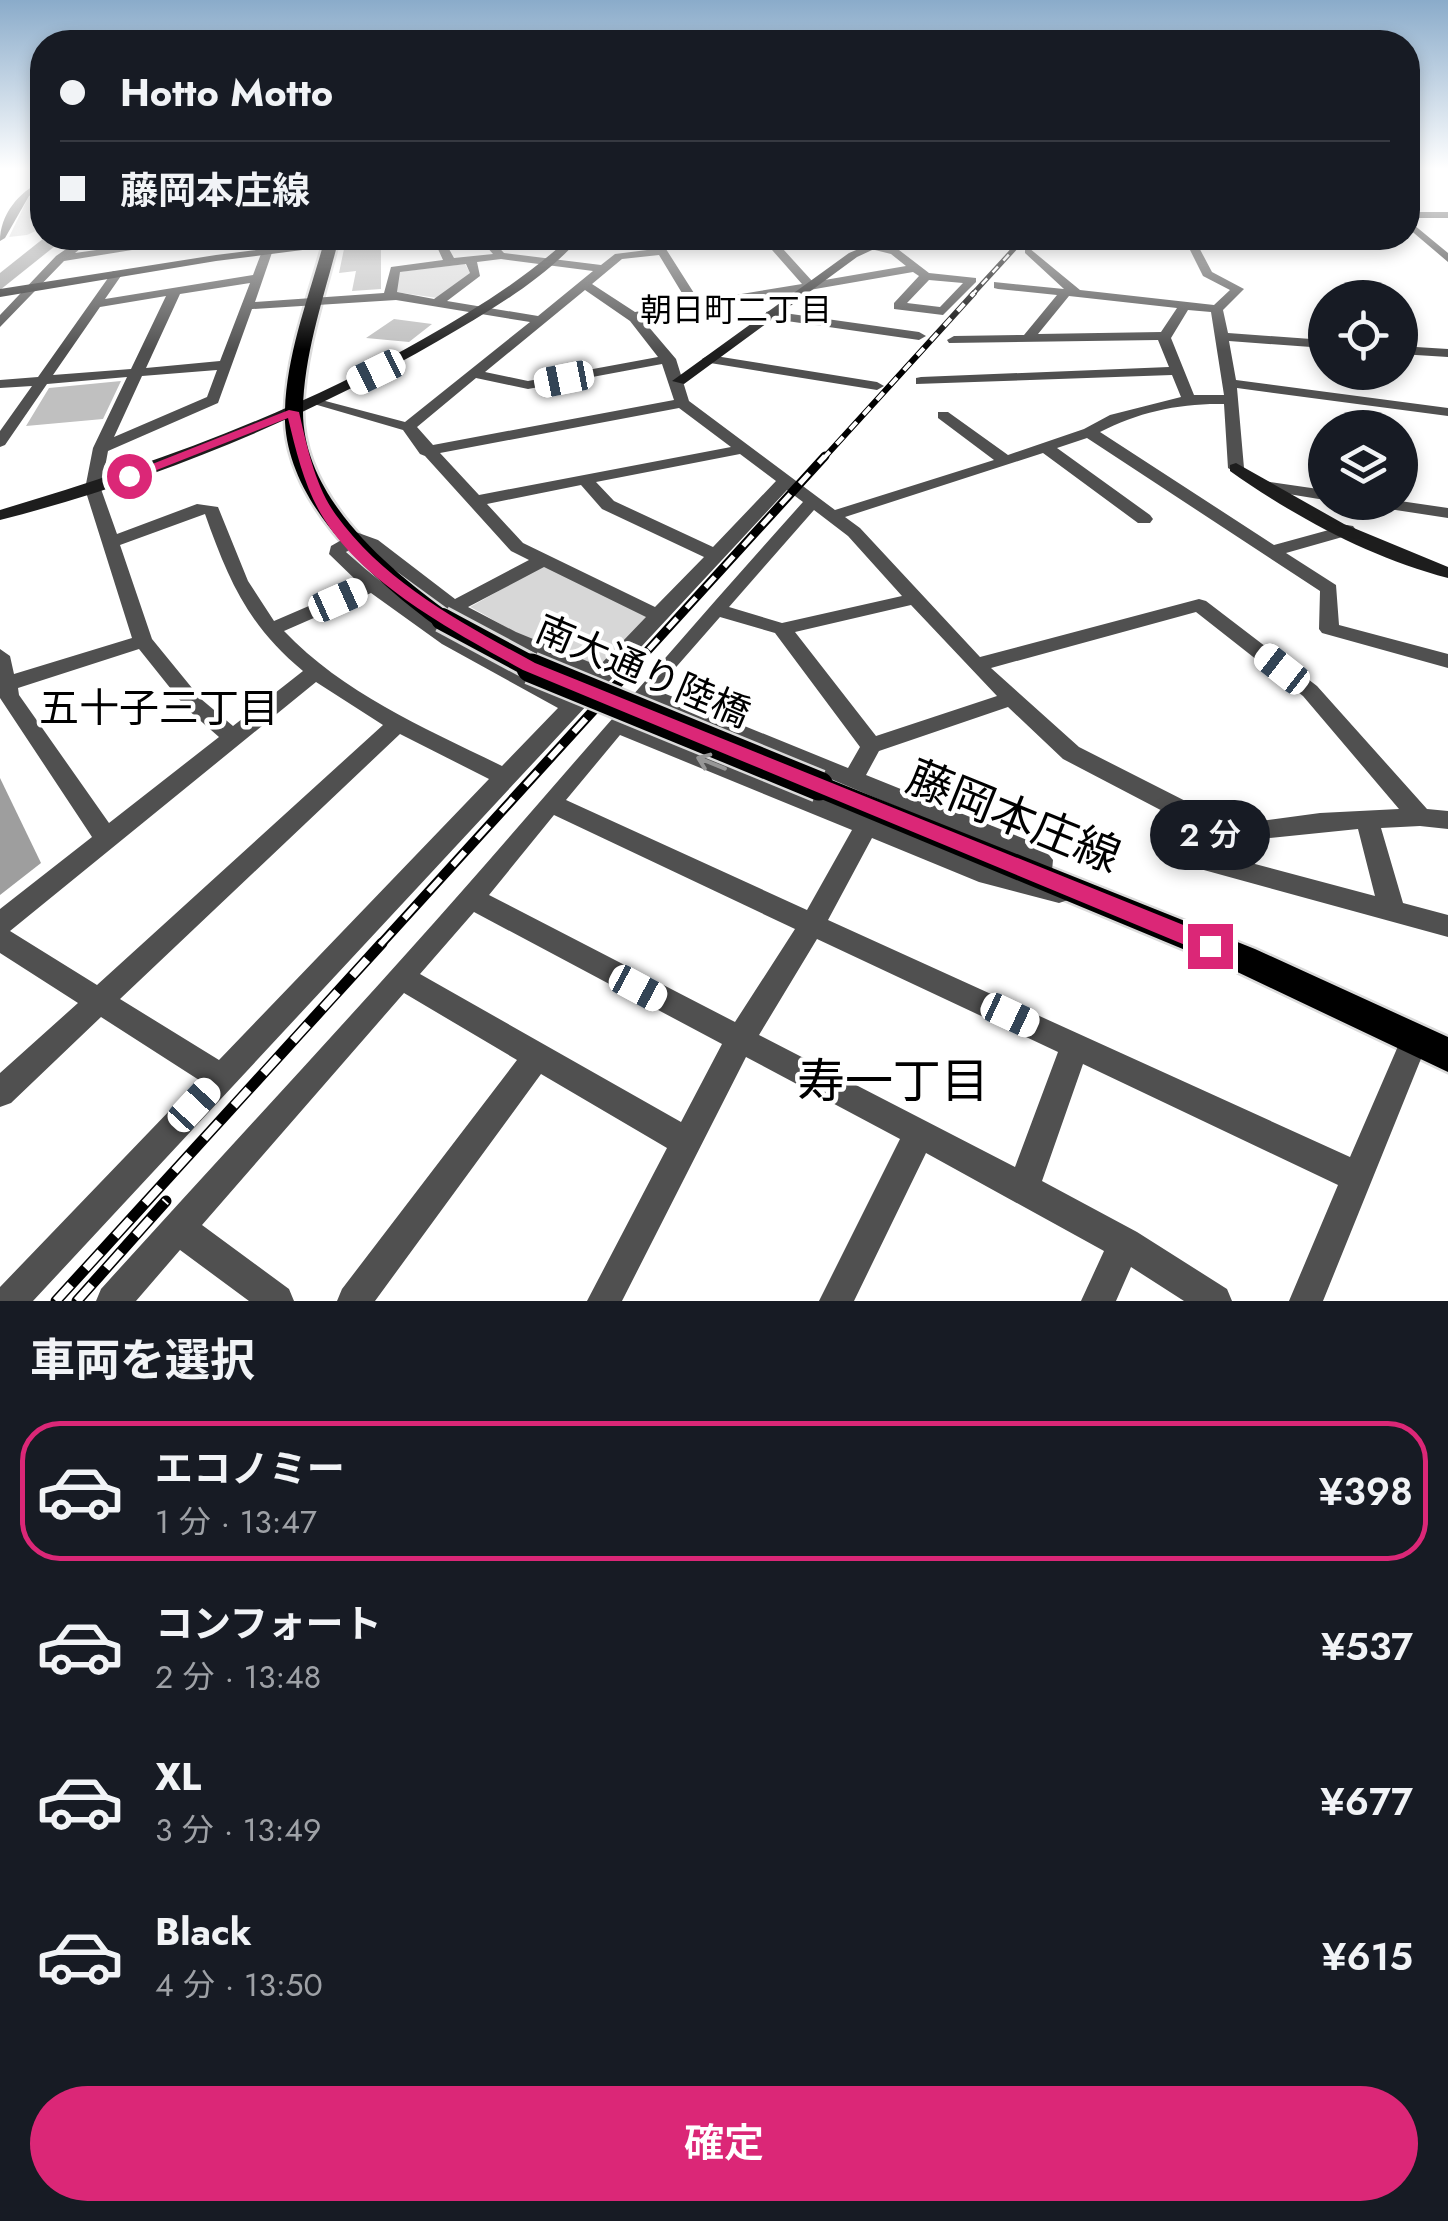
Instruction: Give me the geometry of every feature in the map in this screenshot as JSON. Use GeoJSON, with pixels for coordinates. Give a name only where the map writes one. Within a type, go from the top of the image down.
{"type":"FeatureCollection","features":[{"type":"Feature","properties":{"kind":"main road"},"geometry":{"type":"LineString","coordinates":[[293,412],[329,250]]}},
{"type":"Feature","properties":{"kind":"main road","name":"南大通り陸橋"},"geometry":{"type":"LineString","coordinates":[[293,412],[312,481],[346,537],[387,578],[529,666],[819,786]]}},
{"type":"Feature","properties":{"kind":"main road","name":"藤岡本庄線"},"geometry":{"type":"LineString","coordinates":[[819,786],[1242,959],[1448,1055]]}},
{"type":"Feature","properties":{"kind":"street"},"geometry":{"type":"LineString","coordinates":[[1420,233],[1447,257]]}},
{"type":"Feature","properties":{"kind":"street"},"geometry":{"type":"LineString","coordinates":[[0,323],[28,289],[71,250]]}},
{"type":"Feature","properties":{"kind":"street"},"geometry":{"type":"LineString","coordinates":[[60,258],[117,250]]}},
{"type":"Feature","properties":{"kind":"street"},"geometry":{"type":"LineString","coordinates":[[0,293],[243,250]]}},
{"type":"Feature","properties":{"kind":"street"},"geometry":{"type":"LineString","coordinates":[[101,448],[213,400],[268,250]]}},
{"type":"Feature","properties":{"kind":"street"},"geometry":{"type":"LineString","coordinates":[[444,250],[450,262]]}},
{"type":"Feature","properties":{"kind":"street"},"geometry":{"type":"LineString","coordinates":[[495,250],[501,256]]}},
{"type":"Feature","properties":{"kind":"street"},"geometry":{"type":"LineString","coordinates":[[0,516],[93,488],[293,412],[401,360],[484,309],[560,250]]}},
{"type":"Feature","properties":{"kind":"street"},"geometry":{"type":"LineString","coordinates":[[777,250],[810,286]]}},
{"type":"Feature","properties":{"kind":"street"},"geometry":{"type":"LineString","coordinates":[[679,381],[865,250]]}},
{"type":"Feature","properties":{"kind":"street"},"geometry":{"type":"LineString","coordinates":[[887,250],[921,272]]}},
{"type":"Feature","properties":{"kind":"street"},"geometry":{"type":"LineString","coordinates":[[1029,250],[1071,292]]}},
{"type":"Feature","properties":{"kind":"street"},"geometry":{"type":"LineString","coordinates":[[1194,250],[1207,274],[1238,289],[1217,310]]}},
{"type":"Feature","properties":{"kind":"street"},"geometry":{"type":"LineString","coordinates":[[408,428],[619,256],[663,251],[695,304]]}},
{"type":"Feature","properties":{"kind":"street"},"geometry":{"type":"LineString","coordinates":[[390,296],[395,269],[450,262],[501,256],[604,269]]}},
{"type":"Feature","properties":{"kind":"street"},"geometry":{"type":"LineString","coordinates":[[437,302],[476,274],[470,260]]}},
{"type":"Feature","properties":{"kind":"street"},"geometry":{"type":"LineString","coordinates":[[630,317],[810,286],[921,272],[972,280],[943,312],[898,306],[921,272]]}},
{"type":"Feature","properties":{"kind":"street"},"geometry":{"type":"LineString","coordinates":[[0,442],[117,273]]}},
{"type":"Feature","properties":{"kind":"street"},"geometry":{"type":"LineString","coordinates":[[96,304],[258,278]]}},
{"type":"Feature","properties":{"kind":"street"},"geometry":{"type":"LineString","coordinates":[[998,284],[1217,310]]}},
{"type":"Feature","properties":{"kind":"street"},"geometry":{"type":"LineString","coordinates":[[584,285],[605,294],[669,359],[679,381],[682,403],[854,532],[976,665],[1070,753],[1209,824],[1260,830],[1367,820],[1448,821]]}},
{"type":"Feature","properties":{"kind":"street"},"geometry":{"type":"LineString","coordinates":[[175,291],[101,448],[93,488],[142,641],[194,704],[233,738]]}},
{"type":"Feature","properties":{"kind":"street"},"geometry":{"type":"LineString","coordinates":[[1029,337],[1071,292]]}},
{"type":"Feature","properties":{"kind":"street"},"geometry":{"type":"LineString","coordinates":[[247,306],[390,296],[542,320]]}},
{"type":"Feature","properties":{"kind":"street"},"geometry":{"type":"LineString","coordinates":[[1165,336],[1185,305]]}},
{"type":"Feature","properties":{"kind":"street"},"geometry":{"type":"LineString","coordinates":[[1217,310],[1230,391],[1236,468],[1347,530],[1448,574]]}},
{"type":"Feature","properties":{"kind":"street"},"geometry":{"type":"LineString","coordinates":[[770,315],[919,336]]}},
{"type":"Feature","properties":{"kind":"street"},"geometry":{"type":"LineString","coordinates":[[954,340],[1165,336]]}},
{"type":"Feature","properties":{"kind":"street"},"geometry":{"type":"LineString","coordinates":[[1165,336],[1188,399]]}},
{"type":"Feature","properties":{"kind":"street"},"geometry":{"type":"LineString","coordinates":[[1221,336],[1308,343]]}},
{"type":"Feature","properties":{"kind":"street"},"geometry":{"type":"LineString","coordinates":[[1418,351],[1448,353]]}},
{"type":"Feature","properties":{"kind":"street"},"geometry":{"type":"LineString","coordinates":[[475,374],[528,386],[669,359]]}},
{"type":"Feature","properties":{"kind":"street"},"geometry":{"type":"LineString","coordinates":[[709,359],[876,386]]}},
{"type":"Feature","properties":{"kind":"street"},"geometry":{"type":"LineString","coordinates":[[0,384],[225,364]]}},
{"type":"Feature","properties":{"kind":"street"},"geometry":{"type":"LineString","coordinates":[[921,381],[1179,370]]}},
{"type":"Feature","properties":{"kind":"street"},"geometry":{"type":"LineString","coordinates":[[832,516],[1090,432],[1115,418],[1230,391],[1448,412]]}},
{"type":"Feature","properties":{"kind":"street"},"geometry":{"type":"LineString","coordinates":[[314,402],[408,428],[518,547],[661,617]]}},
{"type":"Feature","properties":{"kind":"street"},"geometry":{"type":"LineString","coordinates":[[426,451],[682,403]]}},
{"type":"Feature","properties":{"kind":"street"},"geometry":{"type":"LineString","coordinates":[[943,416],[1006,461]]}},
{"type":"Feature","properties":{"kind":"street"},"geometry":{"type":"LineString","coordinates":[[1090,432],[1329,589],[1328,630],[1448,661]]}},
{"type":"Feature","properties":{"kind":"street"},"geometry":{"type":"LineString","coordinates":[[1045,447],[1144,519]]}},
{"type":"Feature","properties":{"kind":"street"},"geometry":{"type":"LineString","coordinates":[[476,500],[742,450]]}},
{"type":"Feature","properties":{"kind":"street"},"geometry":{"type":"LineString","coordinates":[[584,479],[608,505],[716,556]]}},
{"type":"Feature","properties":{"kind":"street"},"geometry":{"type":"LineString","coordinates":[[10,1301],[784,483]]}},
{"type":"Feature","properties":{"kind":"street"},"geometry":{"type":"LineString","coordinates":[[1263,486],[1308,493]]}},
{"type":"Feature","properties":{"kind":"street"},"geometry":{"type":"LineString","coordinates":[[112,1301],[471,898],[812,502]]}},
{"type":"Feature","properties":{"kind":"street"},"geometry":{"type":"LineString","coordinates":[[110,542],[202,508],[212,512],[242,589],[272,629],[314,673],[398,723],[507,778]]}},
{"type":"Feature","properties":{"kind":"street"},"geometry":{"type":"LineString","coordinates":[[1418,508],[1448,513]]}},
{"type":"Feature","properties":{"kind":"street"},"geometry":{"type":"LineString","coordinates":[[1273,551],[1347,530]]}},
{"type":"Feature","properties":{"kind":"street"},"geometry":{"type":"LineString","coordinates":[[346,537],[338,554],[370,586],[484,664],[573,706]]}},
{"type":"Feature","properties":{"kind":"street"},"geometry":{"type":"LineString","coordinates":[[448,613],[545,559]]}},
{"type":"Feature","properties":{"kind":"street"},"geometry":{"type":"LineString","coordinates":[[272,629],[370,586]]}},
{"type":"Feature","properties":{"kind":"street"},"geometry":{"type":"LineString","coordinates":[[720,611],[782,628],[914,598]]}},
{"type":"Feature","properties":{"kind":"street"},"geometry":{"type":"LineString","coordinates":[[976,665],[1199,604],[1310,690],[1420,818]]}},
{"type":"Feature","properties":{"kind":"street"},"geometry":{"type":"LineString","coordinates":[[448,613],[603,676]]}},
{"type":"Feature","properties":{"kind":"street"},"geometry":{"type":"LineString","coordinates":[[782,628],[871,746]]}},
{"type":"Feature","properties":{"kind":"street"},"geometry":{"type":"LineString","coordinates":[[2,686],[142,641]]}},
{"type":"Feature","properties":{"kind":"street"},"geometry":{"type":"LineString","coordinates":[[0,656],[2,686],[107,839]]}},
{"type":"Feature","properties":{"kind":"street"},"geometry":{"type":"LineString","coordinates":[[0,924],[314,673]]}},
{"type":"Feature","properties":{"kind":"street"},"geometry":{"type":"LineString","coordinates":[[646,694],[1033,853],[1041,860],[1041,876]]}},
{"type":"Feature","properties":{"kind":"street"},"geometry":{"type":"LineString","coordinates":[[853,779],[871,746],[1010,699]]}},
{"type":"Feature","properties":{"kind":"street"},"geometry":{"type":"LineString","coordinates":[[0,1093],[398,723]]}},
{"type":"Feature","properties":{"kind":"street"},"geometry":{"type":"LineString","coordinates":[[618,725],[988,875],[1061,894],[1079,891]]}},
{"type":"Feature","properties":{"kind":"street"},"geometry":{"type":"LineString","coordinates":[[550,803],[1355,1176]]}},
{"type":"Feature","properties":{"kind":"street"},"geometry":{"type":"LineString","coordinates":[[1367,820],[1392,911]]}},
{"type":"Feature","properties":{"kind":"street"},"geometry":{"type":"LineString","coordinates":[[1209,824],[1191,857],[1448,926]]}},
{"type":"Feature","properties":{"kind":"street"},"geometry":{"type":"LineString","coordinates":[[604,1301],[739,1042],[867,826]]}},
{"type":"Feature","properties":{"kind":"street"},"geometry":{"type":"LineString","coordinates":[[471,898],[739,1042],[920,1132],[1125,1244],[1215,1301]]}},
{"type":"Feature","properties":{"kind":"street"},"geometry":{"type":"LineString","coordinates":[[0,939],[220,1077]]}},
{"type":"Feature","properties":{"kind":"street"},"geometry":{"type":"LineString","coordinates":[[400,977],[688,1143]]}},
{"type":"Feature","properties":{"kind":"street"},"geometry":{"type":"LineString","coordinates":[[1306,1301],[1415,1039]]}},
{"type":"Feature","properties":{"kind":"street"},"geometry":{"type":"LineString","coordinates":[[1023,1188],[1075,1046]]}},
{"type":"Feature","properties":{"kind":"street"},"geometry":{"type":"LineString","coordinates":[[354,1301],[536,1057]]}},
{"type":"Feature","properties":{"kind":"street"},"geometry":{"type":"LineString","coordinates":[[836,1301],[920,1132]]}},
{"type":"Feature","properties":{"kind":"street"},"geometry":{"type":"LineString","coordinates":[[176,1227],[277,1301]]}},
{"type":"Feature","properties":{"kind":"street"},"geometry":{"type":"LineString","coordinates":[[1098,1301],[1125,1244]]}},
{"type":"Feature","properties":{"kind":"shaded area"},"geometry":{"type":"Polygon","coordinates":[[[13,230],[30,230],[27,235],[9,237],[13,230]]]}},
{"type":"Feature","properties":{"kind":"shaded area"},"geometry":{"type":"Polygon","coordinates":[[[465,264],[471,274],[437,298],[396,292],[398,272],[465,264]]]}},
{"type":"Feature","properties":{"kind":"shaded area"},"geometry":{"type":"Polygon","coordinates":[[[543,566],[646,614],[647,619],[610,661],[593,666],[559,654],[470,607],[543,566]]]}},
{"type":"Feature","properties":{"kind":"shaded area"},"geometry":{"type":"Polygon","coordinates":[[[0,778],[41,863],[0,895],[0,778]]]}},
{"type":"Feature","properties":{"kind":"building"},"geometry":{"type":"Polygon","coordinates":[[[344,250],[381,250],[381,289],[352,291],[356,271],[339,273],[344,250]]]}},
{"type":"Feature","properties":{"kind":"building"},"geometry":{"type":"Polygon","coordinates":[[[394,319],[432,324],[409,342],[366,338],[394,319]]]}},
{"type":"Feature","properties":{"kind":"building"},"geometry":{"type":"Polygon","coordinates":[[[121,381],[103,419],[26,426],[49,388],[121,381]]]}},
{"type":"Feature","properties":{"kind":"waterway"},"geometry":{"type":"LineString","coordinates":[[0,284],[36,250]]}},
{"type":"Feature","properties":{"kind":"railway"},"geometry":{"type":"LineString","coordinates":[[971,296],[1013,250]]}},
{"type":"Feature","properties":{"kind":"railway"},"geometry":{"type":"LineString","coordinates":[[823,459],[974,293]]}},
{"type":"Feature","properties":{"kind":"railway"},"geometry":{"type":"LineString","coordinates":[[630,670],[825,456]]}},
{"type":"Feature","properties":{"kind":"railway"},"geometry":{"type":"LineString","coordinates":[[380,945],[632,668]]}},
{"type":"Feature","properties":{"kind":"railway"},"geometry":{"type":"LineString","coordinates":[[56,1301],[382,943]]}},
{"type":"Feature","properties":{"kind":"railway"},"geometry":{"type":"LineString","coordinates":[[77,1301],[166,1201]]}},
{"type":"Feature","properties":{"kind":"district","name":"朝日町二丁目"},"geometry":{"type":"Point","coordinates":[736,310]}},
{"type":"Feature","properties":{"kind":"district","name":"五十子三丁目"},"geometry":{"type":"Point","coordinates":[159,708]}},
{"type":"Feature","properties":{"kind":"district","name":"寿一丁目"},"geometry":{"type":"Point","coordinates":[893,1081]}},
{"type":"Feature","properties":{"kind":"route"},"geometry":{"type":"LineString","coordinates":[[129,476],[293,412],[297,439],[312,481],[342,532],[387,578],[488,646],[1210,946]]}}]}
